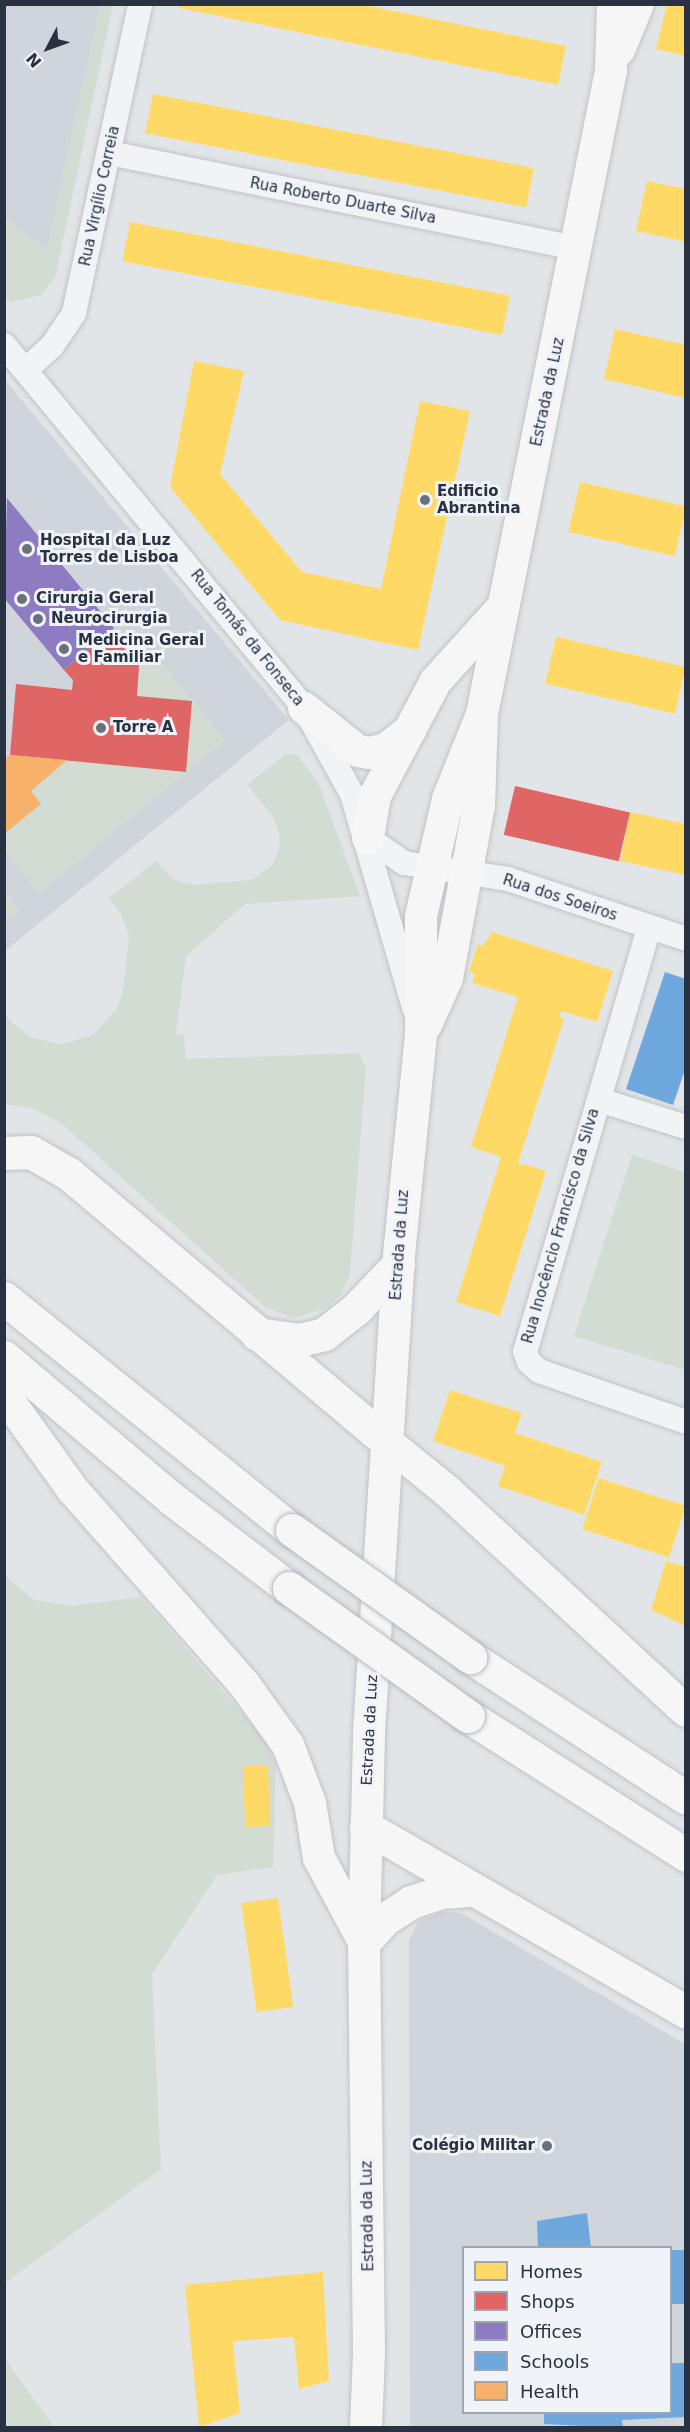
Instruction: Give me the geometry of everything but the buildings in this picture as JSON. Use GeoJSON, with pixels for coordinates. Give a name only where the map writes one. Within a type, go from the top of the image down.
{"type":"FeatureCollection","features":[{"type":"Feature","properties":{"kind":"highway"},"geometry":{"type":"LineString","coordinates":[[4,1130],[38,1139],[49,1147],[69,1173]]}},
{"type":"Feature","properties":{"kind":"highway"},"geometry":{"type":"LineString","coordinates":[[4,1153],[31,1152],[69,1173],[388,1443]]}},
{"type":"Feature","properties":{"kind":"highway"},"geometry":{"type":"LineString","coordinates":[[257,1334],[299,1340],[324,1334],[356,1309],[398,1265]]}},
{"type":"Feature","properties":{"kind":"highway"},"geometry":{"type":"LineString","coordinates":[[4,1298],[292,1530],[470,1658],[686,1798]]}},
{"type":"Feature","properties":{"kind":"highway"},"geometry":{"type":"LineString","coordinates":[[4,1357],[172,1499],[289,1588],[468,1716],[686,1855]]}},
{"type":"Feature","properties":{"kind":"highway"},"geometry":{"type":"LineString","coordinates":[[366,1827],[686,2012]]}},
{"type":"Feature","properties":{"kind":"highway"},"geometry":{"type":"LineString","coordinates":[[364,1942],[385,1919],[411,1902],[441,1892],[472,1890]]}},
{"type":"Feature","properties":{"kind":"main road","name":"Estrada da Luz"},"geometry":{"type":"LineString","coordinates":[[422,1034],[447,978],[467,872],[479,806],[482,714],[611,71],[613,4]]}},
{"type":"Feature","properties":{"kind":"main road","name":"Estrada da Luz"},"geometry":{"type":"LineString","coordinates":[[611,71],[638,4]]}},
{"type":"Feature","properties":{"kind":"main road"},"geometry":{"type":"LineString","coordinates":[[368,838],[375,796],[436,681],[503,607]]}},
{"type":"Feature","properties":{"kind":"main road"},"geometry":{"type":"LineString","coordinates":[[304,708],[350,746],[369,753],[386,748],[411,730]]}},
{"type":"Feature","properties":{"kind":"main road","name":"Estrada da Luz"},"geometry":{"type":"LineString","coordinates":[[366,2427],[369,2341],[364,1942],[366,1827],[398,1265],[422,1034],[421,916],[448,799],[482,714]]}},
{"type":"Feature","properties":{"kind":"main road"},"geometry":{"type":"LineString","coordinates":[[4,1394],[73,1490],[244,1683],[288,1745],[310,1803],[319,1858],[364,1942]]}},
{"type":"Feature","properties":{"kind":"main road"},"geometry":{"type":"LineString","coordinates":[[388,1443],[447,1491],[686,1711]]}},
{"type":"Feature","properties":{"kind":"street","name":"Rua Virgílio Correia"},"geometry":{"type":"LineString","coordinates":[[26,370],[52,346],[74,313],[140,4]]}},
{"type":"Feature","properties":{"kind":"street","name":"Rua Roberto Duarte Silva"},"geometry":{"type":"LineString","coordinates":[[109,153],[577,248]]}},
{"type":"Feature","properties":{"kind":"street","name":"Rua Tomás da Fonseca"},"geometry":{"type":"LineString","coordinates":[[4,345],[304,708],[349,788],[368,838],[422,1034]]}},
{"type":"Feature","properties":{"kind":"street"},"geometry":{"type":"LineString","coordinates":[[368,838],[404,862],[432,867]]}},
{"type":"Feature","properties":{"kind":"street","name":"Rua dos Soeiros"},"geometry":{"type":"LineString","coordinates":[[432,867],[508,879],[686,939]]}},
{"type":"Feature","properties":{"kind":"street","name":"Rua Inocêncio Francisco da Silva"},"geometry":{"type":"LineString","coordinates":[[649,928],[525,1355],[539,1371],[686,1422]]}},
{"type":"Feature","properties":{"kind":"street"},"geometry":{"type":"LineString","coordinates":[[599,1100],[686,1127]]}},
{"type":"Feature","properties":{"kind":"shaded area"},"geometry":{"type":"Polygon","coordinates":[[[5,5],[100,5],[47,249],[5,219],[5,5]]]}},
{"type":"Feature","properties":{"kind":"shaded area"},"geometry":{"type":"Polygon","coordinates":[[[100,5],[113,5],[55,278],[41,295],[12,302],[5,299],[5,219],[47,248],[100,5]]]}},
{"type":"Feature","properties":{"kind":"shaded area"},"geometry":{"type":"Polygon","coordinates":[[[5,380],[289,720],[5,951],[5,380]]]}},
{"type":"Feature","properties":{"kind":"shaded area"},"geometry":{"type":"Polygon","coordinates":[[[154,654],[225,740],[39,893],[5,851],[4,834],[40,804],[31,791],[67,760],[192,701],[137,696],[139,666],[154,654]]]}},
{"type":"Feature","properties":{"kind":"shaded area"},"geometry":{"type":"Polygon","coordinates":[[[286,754],[297,755],[318,782],[360,896],[245,904],[186,956],[176,1034],[184,1035],[186,1059],[359,1053],[366,1068],[350,1274],[342,1293],[327,1308],[293,1318],[265,1307],[61,1123],[32,1108],[4,1104],[5,1016],[31,1038],[62,1044],[93,1035],[116,1010],[123,992],[129,936],[121,914],[109,898],[156,861],[173,879],[193,885],[251,880],[272,866],[279,848],[280,834],[271,814],[247,785],[286,754]]]}},
{"type":"Feature","properties":{"kind":"shaded area"},"geometry":{"type":"Polygon","coordinates":[[[5,892],[19,910],[4,921],[5,892]]]}},
{"type":"Feature","properties":{"kind":"shaded area"},"geometry":{"type":"Polygon","coordinates":[[[632,1155],[685,1172],[685,1370],[574,1336],[632,1155]]]}},
{"type":"Feature","properties":{"kind":"shaded area"},"geometry":{"type":"Polygon","coordinates":[[[4,1575],[34,1600],[71,1606],[141,1597],[266,1741],[276,1764],[273,1867],[217,1875],[152,1974],[161,2169],[5,2283],[4,1575]]]}},
{"type":"Feature","properties":{"kind":"shaded area","name":"Colégio Militar"},"geometry":{"type":"Polygon","coordinates":[[[441,1912],[461,1913],[685,2044],[685,2427],[410,2427],[409,1940],[418,1922],[441,1912]]]}},
{"type":"Feature","properties":{"kind":"shaded area"},"geometry":{"type":"Polygon","coordinates":[[[5,2359],[54,2427],[5,2427],[5,2359]]]}},
{"type":"Feature","properties":{"kind":"place","name":"Edificio Abrantina"},"geometry":{"type":"Point","coordinates":[425,500]}},
{"type":"Feature","properties":{"kind":"place","name":"Hospital da Luz Torres de Lisboa"},"geometry":{"type":"Point","coordinates":[27,549]}},
{"type":"Feature","properties":{"kind":"place","name":"Cirurgia Geral"},"geometry":{"type":"Point","coordinates":[22,599]}},
{"type":"Feature","properties":{"kind":"place","name":"Neurocirurgia"},"geometry":{"type":"Point","coordinates":[38,619]}},
{"type":"Feature","properties":{"kind":"place","name":"Medicina Geral e Familiar"},"geometry":{"type":"Point","coordinates":[64,649]}},
{"type":"Feature","properties":{"kind":"place","name":"Torre A"},"geometry":{"type":"Point","coordinates":[101,728]}},
{"type":"Feature","properties":{"kind":"place","name":"Colégio Militar"},"geometry":{"type":"Point","coordinates":[547,2146]}}]}
